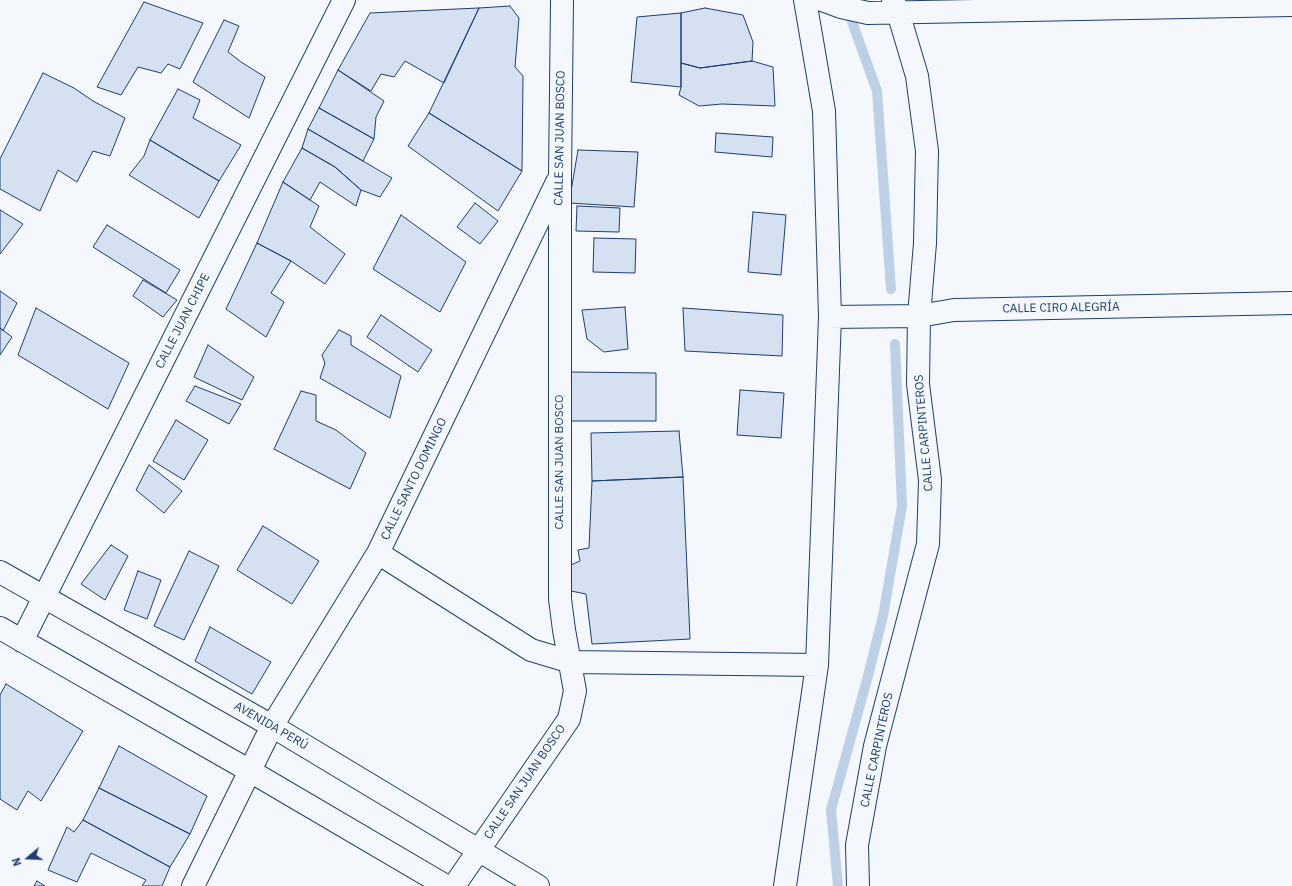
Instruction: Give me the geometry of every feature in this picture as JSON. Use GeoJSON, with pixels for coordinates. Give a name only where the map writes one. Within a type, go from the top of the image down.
{"type":"FeatureCollection","features":[{"type":"Feature","properties":{"kind":"street","name":"CALLE JUAN CHIPE"},"geometry":{"type":"LineString","coordinates":[[22,641],[344,0]]}},
{"type":"Feature","properties":{"kind":"street","name":"CALLE SAN JUAN BOSCO"},"geometry":{"type":"LineString","coordinates":[[454,886],[569,719],[575,691],[560,598],[560,177],[562,0]]}},
{"type":"Feature","properties":{"kind":"street"},"geometry":{"type":"LineString","coordinates":[[785,886],[817,665],[830,318],[824,111],[805,0]]}},
{"type":"Feature","properties":{"kind":"street"},"geometry":{"type":"LineString","coordinates":[[822,0],[841,7],[868,12],[896,6],[1292,5]]}},
{"type":"Feature","properties":{"kind":"street","name":"CALLE CARPINTEROS"},"geometry":{"type":"LineString","coordinates":[[858,886],[857,845],[875,746],[928,544],[930,480],[918,384],[919,316],[928,151],[918,76],[896,6]]}},
{"type":"Feature","properties":{"kind":"street","name":"CALLE SANTO DOMINGO"},"geometry":{"type":"LineString","coordinates":[[193,886],[272,726],[378,553],[560,177]]}},
{"type":"Feature","properties":{"kind":"street","name":"CALLE CIRO ALEGRÍA"},"geometry":{"type":"LineString","coordinates":[[830,318],[919,316],[954,310],[1292,303]]}},
{"type":"Feature","properties":{"kind":"street"},"geometry":{"type":"LineString","coordinates":[[378,553],[531,650],[570,662],[817,665]]}},
{"type":"Feature","properties":{"kind":"street","name":"AVENIDA PERÚ"},"geometry":{"type":"LineString","coordinates":[[0,572],[272,726],[538,886]]}},
{"type":"Feature","properties":{"kind":"street"},"geometry":{"type":"LineString","coordinates":[[0,628],[250,771],[446,886]]}},
{"type":"Feature","properties":{"kind":"building"},"geometry":{"type":"Polygon","coordinates":[[[144,2],[203,23],[180,69],[168,64],[161,73],[138,67],[121,95],[97,87],[144,2]]]}},
{"type":"Feature","properties":{"kind":"building"},"geometry":{"type":"Polygon","coordinates":[[[510,6],[519,18],[515,67],[523,76],[522,171],[429,113],[479,8],[510,6]]]}},
{"type":"Feature","properties":{"kind":"building"},"geometry":{"type":"Polygon","coordinates":[[[479,8],[444,83],[405,61],[394,77],[381,74],[371,91],[338,70],[370,13],[479,8]]]}},
{"type":"Feature","properties":{"kind":"building"},"geometry":{"type":"Polygon","coordinates":[[[705,8],[743,15],[753,42],[752,61],[700,68],[681,63],[681,13],[705,8]]]}},
{"type":"Feature","properties":{"kind":"building"},"geometry":{"type":"Polygon","coordinates":[[[681,13],[681,87],[631,82],[637,17],[681,13]]]}},
{"type":"Feature","properties":{"kind":"building"},"geometry":{"type":"Polygon","coordinates":[[[224,20],[239,26],[228,52],[265,77],[249,118],[193,82],[224,20]]]}},
{"type":"Feature","properties":{"kind":"building"},"geometry":{"type":"Polygon","coordinates":[[[752,61],[773,67],[775,106],[722,104],[699,106],[679,95],[681,87],[681,63],[700,68],[752,61]]]}},
{"type":"Feature","properties":{"kind":"building"},"geometry":{"type":"Polygon","coordinates":[[[338,70],[384,101],[376,117],[374,139],[319,108],[338,70]]]}},
{"type":"Feature","properties":{"kind":"building"},"geometry":{"type":"Polygon","coordinates":[[[43,73],[74,88],[93,101],[125,118],[110,156],[93,151],[77,182],[58,170],[40,211],[0,189],[0,159],[43,73]]]}},
{"type":"Feature","properties":{"kind":"building"},"geometry":{"type":"Polygon","coordinates":[[[178,89],[200,100],[193,118],[241,145],[219,181],[150,140],[178,89]]]}},
{"type":"Feature","properties":{"kind":"building"},"geometry":{"type":"Polygon","coordinates":[[[319,108],[374,139],[363,161],[308,129],[319,108]]]}},
{"type":"Feature","properties":{"kind":"building"},"geometry":{"type":"Polygon","coordinates":[[[429,113],[522,171],[498,211],[408,146],[429,113]]]}},
{"type":"Feature","properties":{"kind":"building"},"geometry":{"type":"Polygon","coordinates":[[[308,129],[392,178],[380,197],[361,190],[335,167],[302,148],[308,129]]]}},
{"type":"Feature","properties":{"kind":"building"},"geometry":{"type":"Polygon","coordinates":[[[716,133],[773,137],[772,157],[715,152],[716,133]]]}},
{"type":"Feature","properties":{"kind":"building"},"geometry":{"type":"Polygon","coordinates":[[[150,140],[219,181],[199,218],[129,175],[144,156],[150,140]]]}},
{"type":"Feature","properties":{"kind":"building"},"geometry":{"type":"Polygon","coordinates":[[[302,148],[335,167],[361,190],[356,206],[320,182],[310,200],[283,182],[302,148]]]}},
{"type":"Feature","properties":{"kind":"building"},"geometry":{"type":"Polygon","coordinates":[[[578,150],[638,152],[634,207],[569,203],[578,150]]]}},
{"type":"Feature","properties":{"kind":"building"},"geometry":{"type":"Polygon","coordinates":[[[283,182],[319,206],[310,227],[345,254],[325,284],[291,261],[257,243],[283,182]]]}},
{"type":"Feature","properties":{"kind":"building"},"geometry":{"type":"Polygon","coordinates":[[[475,203],[498,221],[480,244],[457,227],[475,203]]]}},
{"type":"Feature","properties":{"kind":"building"},"geometry":{"type":"Polygon","coordinates":[[[577,206],[620,208],[619,232],[576,231],[577,206]]]}},
{"type":"Feature","properties":{"kind":"building"},"geometry":{"type":"Polygon","coordinates":[[[0,210],[23,224],[0,254],[0,210]]]}},
{"type":"Feature","properties":{"kind":"building"},"geometry":{"type":"Polygon","coordinates":[[[753,212],[786,215],[781,275],[748,272],[753,212]]]}},
{"type":"Feature","properties":{"kind":"building"},"geometry":{"type":"Polygon","coordinates":[[[401,215],[466,262],[440,312],[373,269],[401,215]]]}},
{"type":"Feature","properties":{"kind":"building"},"geometry":{"type":"Polygon","coordinates":[[[107,225],[180,270],[166,293],[93,247],[107,225]]]}},
{"type":"Feature","properties":{"kind":"building"},"geometry":{"type":"Polygon","coordinates":[[[594,238],[636,239],[635,273],[593,272],[594,238]]]}},
{"type":"Feature","properties":{"kind":"building"},"geometry":{"type":"Polygon","coordinates":[[[257,243],[291,261],[271,293],[284,302],[266,337],[226,309],[257,243]]]}},
{"type":"Feature","properties":{"kind":"building"},"geometry":{"type":"Polygon","coordinates":[[[143,280],[177,300],[163,317],[133,296],[143,280]]]}},
{"type":"Feature","properties":{"kind":"building"},"geometry":{"type":"Polygon","coordinates":[[[0,291],[17,303],[3,331],[0,328],[0,291]]]}},
{"type":"Feature","properties":{"kind":"building"},"geometry":{"type":"Polygon","coordinates":[[[625,307],[628,349],[604,352],[587,339],[582,310],[625,307]]]}},
{"type":"Feature","properties":{"kind":"building"},"geometry":{"type":"Polygon","coordinates":[[[36,308],[129,363],[108,409],[18,355],[36,308]]]}},
{"type":"Feature","properties":{"kind":"building"},"geometry":{"type":"Polygon","coordinates":[[[683,308],[783,315],[782,356],[685,351],[683,308]]]}},
{"type":"Feature","properties":{"kind":"building"},"geometry":{"type":"Polygon","coordinates":[[[381,315],[432,350],[418,372],[367,337],[381,315]]]}},
{"type":"Feature","properties":{"kind":"building"},"geometry":{"type":"Polygon","coordinates":[[[0,328],[12,337],[0,355],[0,328]]]}},
{"type":"Feature","properties":{"kind":"building"},"geometry":{"type":"Polygon","coordinates":[[[339,330],[351,336],[351,345],[401,376],[390,418],[320,378],[325,363],[322,355],[339,330]]]}},
{"type":"Feature","properties":{"kind":"building"},"geometry":{"type":"Polygon","coordinates":[[[208,345],[254,377],[242,400],[194,377],[208,345]]]}},
{"type":"Feature","properties":{"kind":"building"},"geometry":{"type":"Polygon","coordinates":[[[571,372],[656,373],[656,421],[571,421],[571,372]]]}},
{"type":"Feature","properties":{"kind":"building"},"geometry":{"type":"Polygon","coordinates":[[[195,386],[241,404],[229,424],[186,401],[195,386]]]}},
{"type":"Feature","properties":{"kind":"building"},"geometry":{"type":"Polygon","coordinates":[[[740,390],[784,393],[781,438],[737,435],[740,390]]]}},
{"type":"Feature","properties":{"kind":"building"},"geometry":{"type":"Polygon","coordinates":[[[301,391],[316,395],[316,421],[336,430],[366,453],[350,489],[274,449],[301,391]]]}},
{"type":"Feature","properties":{"kind":"building"},"geometry":{"type":"Polygon","coordinates":[[[176,420],[208,440],[184,480],[153,461],[176,420]]]}},
{"type":"Feature","properties":{"kind":"building"},"geometry":{"type":"Polygon","coordinates":[[[679,431],[683,477],[592,481],[591,433],[679,431]]]}},
{"type":"Feature","properties":{"kind":"building"},"geometry":{"type":"Polygon","coordinates":[[[149,465],[182,491],[164,513],[136,490],[149,465]]]}},
{"type":"Feature","properties":{"kind":"building"},"geometry":{"type":"Polygon","coordinates":[[[683,477],[690,639],[592,644],[586,594],[571,591],[571,565],[580,561],[578,550],[589,548],[592,481],[683,477]]]}},
{"type":"Feature","properties":{"kind":"building"},"geometry":{"type":"Polygon","coordinates":[[[263,526],[319,561],[292,604],[237,570],[263,526]]]}},
{"type":"Feature","properties":{"kind":"building"},"geometry":{"type":"Polygon","coordinates":[[[111,545],[128,556],[105,600],[81,584],[111,545]]]}},
{"type":"Feature","properties":{"kind":"building"},"geometry":{"type":"Polygon","coordinates":[[[189,551],[219,566],[184,640],[154,626],[189,551]]]}},
{"type":"Feature","properties":{"kind":"building"},"geometry":{"type":"Polygon","coordinates":[[[138,571],[161,580],[147,619],[124,610],[138,571]]]}},
{"type":"Feature","properties":{"kind":"building"},"geometry":{"type":"Polygon","coordinates":[[[210,627],[271,662],[252,694],[195,661],[210,627]]]}},
{"type":"Feature","properties":{"kind":"building"},"geometry":{"type":"Polygon","coordinates":[[[6,684],[83,731],[41,801],[28,791],[17,810],[0,799],[0,695],[6,684]]]}},
{"type":"Feature","properties":{"kind":"building"},"geometry":{"type":"Polygon","coordinates":[[[119,746],[207,796],[190,834],[99,788],[119,746]]]}},
{"type":"Feature","properties":{"kind":"building"},"geometry":{"type":"Polygon","coordinates":[[[99,788],[190,834],[170,867],[83,820],[99,788]]]}},
{"type":"Feature","properties":{"kind":"building"},"geometry":{"type":"Polygon","coordinates":[[[83,820],[170,867],[162,886],[142,886],[146,880],[91,853],[77,882],[48,870],[67,827],[74,832],[83,820]]]}},
{"type":"Feature","properties":{"kind":"building"},"geometry":{"type":"Polygon","coordinates":[[[37,881],[45,886],[34,886],[37,881]]]}},
{"type":"Feature","properties":{"kind":"waterway"},"geometry":{"type":"LineString","coordinates":[[851,19],[877,91],[891,289]]}},
{"type":"Feature","properties":{"kind":"waterway"},"geometry":{"type":"LineString","coordinates":[[838,886],[831,810],[883,616],[902,506],[895,344]]}}]}
